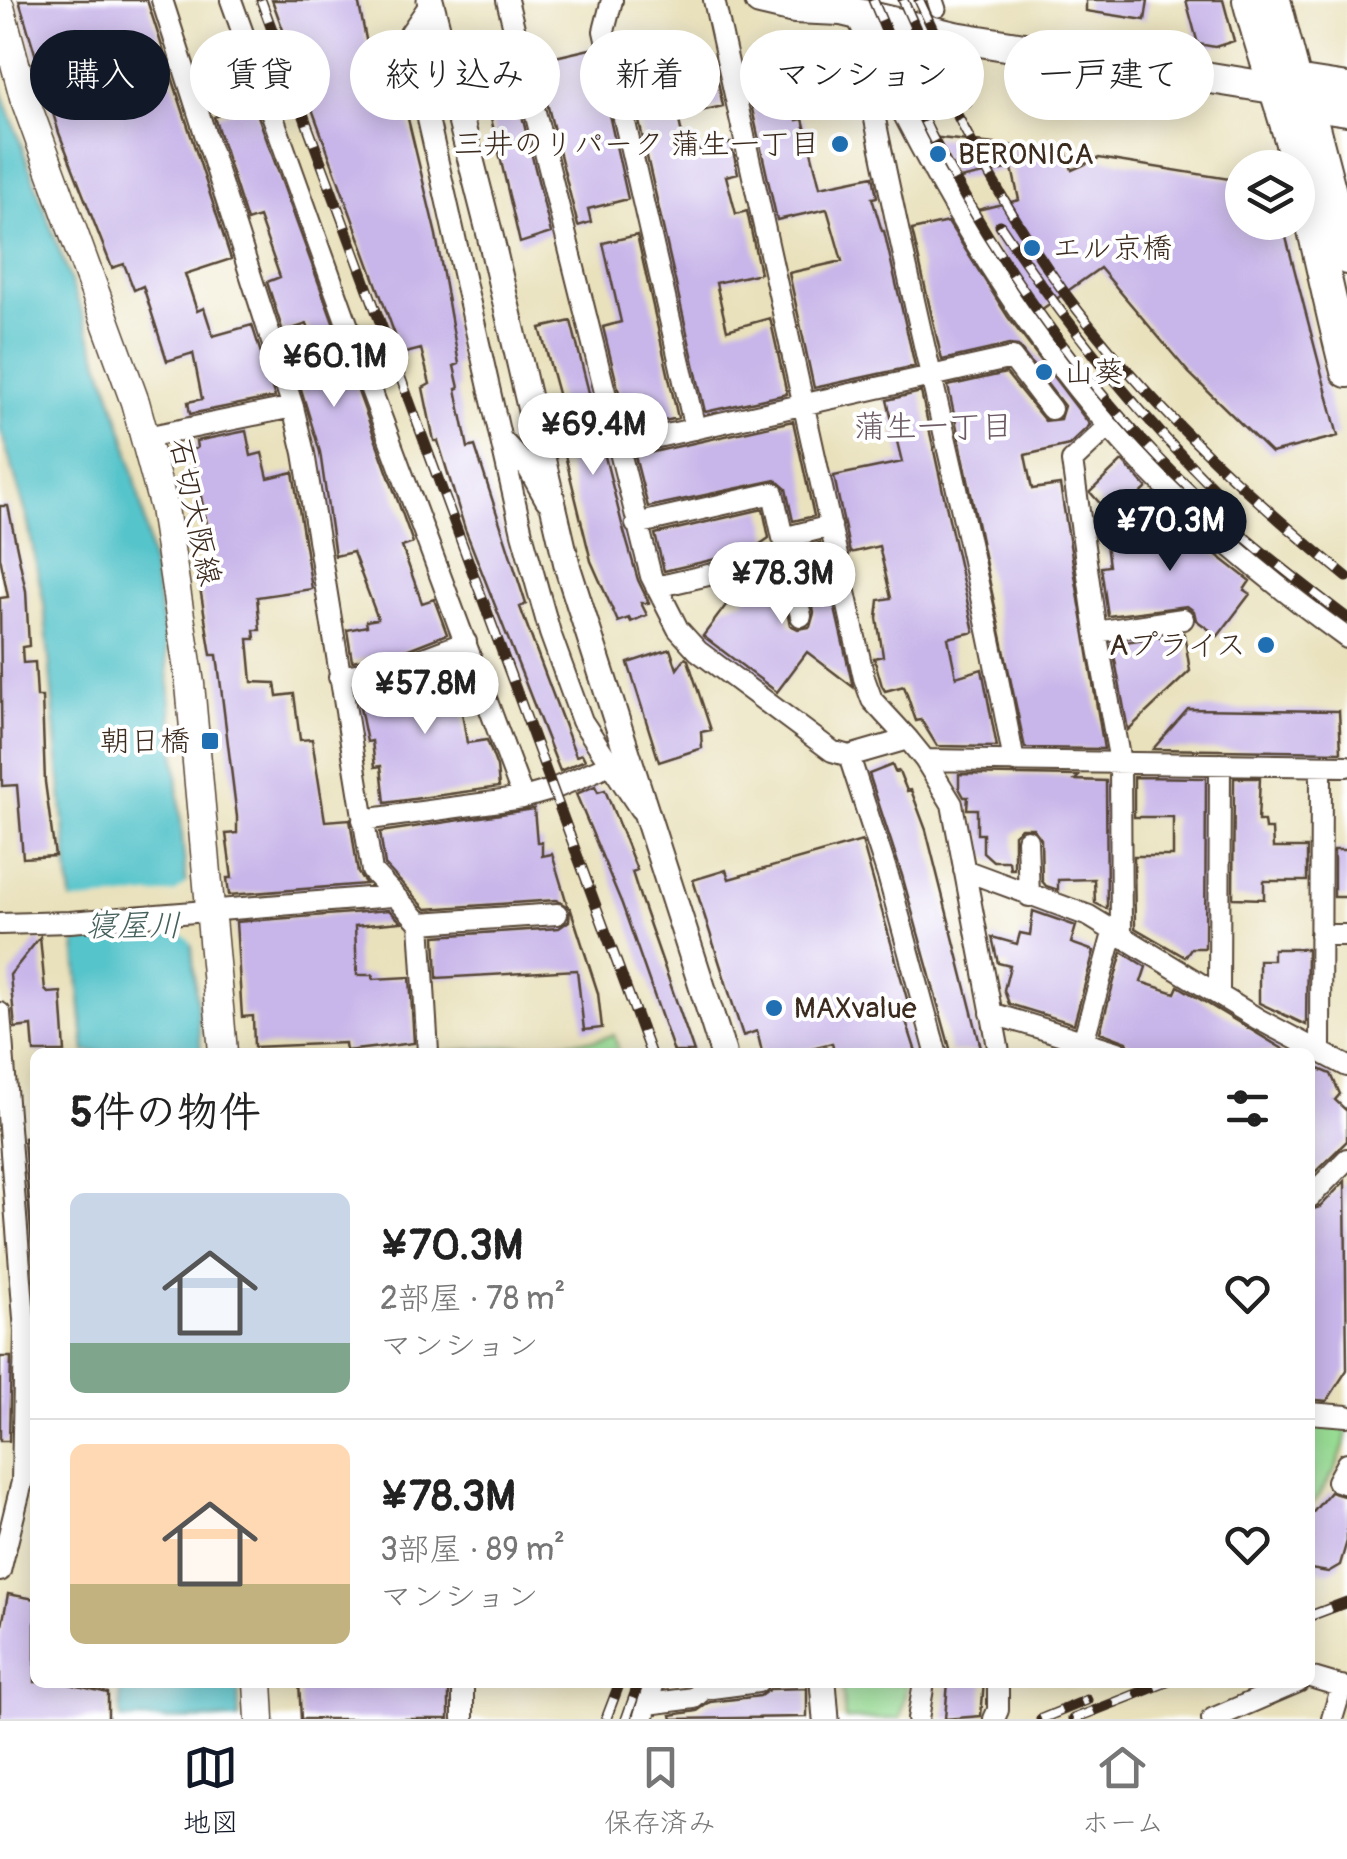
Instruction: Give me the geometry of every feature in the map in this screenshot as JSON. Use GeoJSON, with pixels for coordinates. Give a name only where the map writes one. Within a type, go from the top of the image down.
{"type":"FeatureCollection","features":[{"type":"Feature","properties":{"kind":"highway"},"geometry":{"type":"LineString","coordinates":[[1249,0],[1292,91],[1290,135],[1347,371]]}},
{"type":"Feature","properties":{"kind":"highway"},"geometry":{"type":"LineString","coordinates":[[1274,0],[1292,91],[1347,258]]}},
{"type":"Feature","properties":{"kind":"main road"},"geometry":{"type":"LineString","coordinates":[[760,0],[794,8],[840,8],[955,37],[1292,91],[1347,110]]}},
{"type":"Feature","properties":{"kind":"main road","name":"石切大阪線"},"geometry":{"type":"LineString","coordinates":[[0,8],[24,97],[114,338],[164,508],[185,633],[201,911],[221,1048]]}},
{"type":"Feature","properties":{"kind":"main road"},"geometry":{"type":"LineString","coordinates":[[1292,91],[1347,89]]}},
{"type":"Feature","properties":{"kind":"main road"},"geometry":{"type":"LineString","coordinates":[[258,1688],[260,1719]]}},
{"type":"Feature","properties":{"kind":"street"},"geometry":{"type":"LineString","coordinates":[[162,0],[293,407],[304,453],[372,871],[420,923],[428,1048]]}},
{"type":"Feature","properties":{"kind":"street"},"geometry":{"type":"LineString","coordinates":[[231,0],[522,798]]}},
{"type":"Feature","properties":{"kind":"street"},"geometry":{"type":"LineString","coordinates":[[507,0],[636,524],[656,587],[678,629],[698,651],[832,752],[849,756],[908,739]]}},
{"type":"Feature","properties":{"kind":"street"},"geometry":{"type":"LineString","coordinates":[[612,0],[604,31],[695,429]]}},
{"type":"Feature","properties":{"kind":"street"},"geometry":{"type":"LineString","coordinates":[[714,0],[868,689],[872,700],[925,760],[952,804],[998,1048]]}},
{"type":"Feature","properties":{"kind":"street"},"geometry":{"type":"LineString","coordinates":[[431,1],[409,35],[527,554],[582,721],[650,823]]}},
{"type":"Feature","properties":{"kind":"street"},"geometry":{"type":"LineString","coordinates":[[431,1],[490,231],[568,569],[722,1048]]}},
{"type":"Feature","properties":{"kind":"street"},"geometry":{"type":"LineString","coordinates":[[840,8],[871,101],[1000,682],[1014,762]]}},
{"type":"Feature","properties":{"kind":"street"},"geometry":{"type":"LineString","coordinates":[[840,8],[966,227],[1028,320],[1110,426],[1144,466],[1212,531],[1347,638]]}},
{"type":"Feature","properties":{"kind":"street"},"geometry":{"type":"LineString","coordinates":[[617,446],[1012,358],[1051,409]]}},
{"type":"Feature","properties":{"kind":"street"},"geometry":{"type":"LineString","coordinates":[[146,437],[293,407]]}},
{"type":"Feature","properties":{"kind":"street"},"geometry":{"type":"LineString","coordinates":[[1082,1042],[1118,932],[1120,762],[1096,632],[1072,461],[1110,426]]}},
{"type":"Feature","properties":{"kind":"street"},"geometry":{"type":"LineString","coordinates":[[501,439],[528,468],[555,520]]}},
{"type":"Feature","properties":{"kind":"street"},"geometry":{"type":"LineString","coordinates":[[636,524],[773,493],[801,616]]}},
{"type":"Feature","properties":{"kind":"street"},"geometry":{"type":"LineString","coordinates":[[656,587],[785,547],[831,526]]}},
{"type":"Feature","properties":{"kind":"street"},"geometry":{"type":"LineString","coordinates":[[1096,632],[1184,619]]}},
{"type":"Feature","properties":{"kind":"street"},"geometry":{"type":"LineString","coordinates":[[339,677],[405,665],[466,642]]}},
{"type":"Feature","properties":{"kind":"street"},"geometry":{"type":"LineString","coordinates":[[849,756],[890,879],[935,1048]]}},
{"type":"Feature","properties":{"kind":"street"},"geometry":{"type":"LineString","coordinates":[[925,760],[1347,766]]}},
{"type":"Feature","properties":{"kind":"street"},"geometry":{"type":"LineString","coordinates":[[1219,993],[1220,764]]}},
{"type":"Feature","properties":{"kind":"street"},"geometry":{"type":"LineString","coordinates":[[1320,1049],[1321,766]]}},
{"type":"Feature","properties":{"kind":"street"},"geometry":{"type":"LineString","coordinates":[[363,820],[522,798],[599,769]]}},
{"type":"Feature","properties":{"kind":"street"},"geometry":{"type":"LineString","coordinates":[[1026,840],[1028,896]]}},
{"type":"Feature","properties":{"kind":"street"},"geometry":{"type":"LineString","coordinates":[[964,870],[1089,916],[1258,1019],[1347,1066]]}},
{"type":"Feature","properties":{"kind":"street"},"geometry":{"type":"LineString","coordinates":[[0,924],[392,896]]}},
{"type":"Feature","properties":{"kind":"street"},"geometry":{"type":"LineString","coordinates":[[420,923],[557,914]]}},
{"type":"Feature","properties":{"kind":"street"},"geometry":{"type":"LineString","coordinates":[[1320,935],[1347,936]]}},
{"type":"Feature","properties":{"kind":"street"},"geometry":{"type":"LineString","coordinates":[[991,1012],[1104,1048]]}},
{"type":"Feature","properties":{"kind":"street"},"geometry":{"type":"LineString","coordinates":[[0,1013],[25,1331],[22,1482],[0,1571]]}},
{"type":"Feature","properties":{"kind":"street"},"geometry":{"type":"LineString","coordinates":[[1315,1192],[1347,1159]]}},
{"type":"Feature","properties":{"kind":"street"},"geometry":{"type":"LineString","coordinates":[[1315,1413],[1347,1416]]}},
{"type":"Feature","properties":{"kind":"street"},"geometry":{"type":"LineString","coordinates":[[1347,1463],[1337,1482],[1347,1484]]}},
{"type":"Feature","properties":{"kind":"street"},"geometry":{"type":"LineString","coordinates":[[1315,1678],[1344,1687],[1332,1719]]}},
{"type":"Feature","properties":{"kind":"street"},"geometry":{"type":"LineString","coordinates":[[462,1688],[463,1719]]}},
{"type":"Feature","properties":{"kind":"street"},"geometry":{"type":"LineString","coordinates":[[646,1712],[694,1698],[712,1688]]}},
{"type":"Feature","properties":{"kind":"street"},"geometry":{"type":"LineString","coordinates":[[823,1688],[826,1719]]}},
{"type":"Feature","properties":{"kind":"street"},"geometry":{"type":"LineString","coordinates":[[918,1719],[923,1688]]}},
{"type":"Feature","properties":{"kind":"street"},"geometry":{"type":"LineString","coordinates":[[994,1719],[998,1688]]}},
{"type":"Feature","properties":{"kind":"street"},"geometry":{"type":"LineString","coordinates":[[1212,1719],[1284,1688]]}},
{"type":"Feature","properties":{"kind":"green space"},"geometry":{"type":"Polygon","coordinates":[[[614,1035],[618,1048],[490,1048],[614,1035]]]}},
{"type":"Feature","properties":{"kind":"green space"},"geometry":{"type":"Polygon","coordinates":[[[1315,1422],[1347,1422],[1344,1446],[1315,1500],[1315,1422]]]}},
{"type":"Feature","properties":{"kind":"green space"},"geometry":{"type":"Polygon","coordinates":[[[842,1688],[906,1688],[900,1719],[845,1719],[842,1688]]]}},
{"type":"Feature","properties":{"kind":"water","name":"寝屋川"},"geometry":{"type":"Polygon","coordinates":[[[0,86],[107,382],[143,513],[165,638],[201,1048],[85,1048],[44,603],[26,513],[0,428],[0,86]]]}},
{"type":"Feature","properties":{"kind":"water"},"geometry":{"type":"Polygon","coordinates":[[[120,1688],[238,1688],[239,1719],[121,1719],[120,1688]]]}},
{"type":"Feature","properties":{"kind":"pier"},"geometry":{"type":"Polygon","coordinates":[[[186,883],[192,883],[196,950],[188,938],[178,933],[72,941],[68,902],[175,893],[186,883]]]}},
{"type":"Feature","properties":{"kind":"building"},"geometry":{"type":"Polygon","coordinates":[[[19,0],[147,0],[157,30],[30,30],[30,37],[19,0]]]}},
{"type":"Feature","properties":{"kind":"building"},"geometry":{"type":"Polygon","coordinates":[[[272,0],[358,0],[364,30],[350,30],[350,120],[408,120],[436,235],[459,364],[454,366],[459,388],[456,389],[468,448],[475,446],[526,604],[520,607],[576,756],[582,754],[585,760],[560,771],[465,529],[438,441],[434,441],[423,388],[430,384],[421,349],[402,354],[316,120],[330,120],[330,30],[283,30],[272,0]]]}},
{"type":"Feature","properties":{"kind":"building"},"geometry":{"type":"Polygon","coordinates":[[[1086,0],[1148,0],[1145,20],[1086,11],[1086,0]]]}},
{"type":"Feature","properties":{"kind":"building"},"geometry":{"type":"Polygon","coordinates":[[[1186,0],[1223,0],[1234,41],[1214,47],[1214,30],[1194,30],[1186,0]]]}},
{"type":"Feature","properties":{"kind":"building"},"geometry":{"type":"Polygon","coordinates":[[[580,51],[580,120],[610,120],[628,199],[588,209],[591,222],[578,226],[551,120],[560,120],[560,56],[580,51]]]}},
{"type":"Feature","properties":{"kind":"building"},"geometry":{"type":"Polygon","coordinates":[[[170,71],[231,259],[185,274],[197,311],[204,308],[213,336],[252,325],[275,397],[190,414],[188,402],[202,399],[193,353],[167,361],[143,286],[134,290],[124,264],[112,268],[55,120],[170,120],[170,71]]]}},
{"type":"Feature","properties":{"kind":"building"},"geometry":{"type":"Polygon","coordinates":[[[215,120],[260,120],[413,543],[402,547],[422,603],[434,599],[447,634],[401,652],[352,661],[347,630],[378,619],[353,552],[335,556],[320,452],[295,369],[320,360],[307,324],[283,332],[267,282],[280,277],[259,217],[247,221],[215,120]]]}},
{"type":"Feature","properties":{"kind":"building"},"geometry":{"type":"Polygon","coordinates":[[[491,120],[523,120],[551,233],[520,243],[491,120]]]}},
{"type":"Feature","properties":{"kind":"building"},"geometry":{"type":"Polygon","coordinates":[[[639,120],[679,120],[686,153],[731,143],[738,173],[726,176],[736,214],[747,211],[760,273],[716,283],[727,330],[770,318],[787,394],[705,412],[639,120]]]}},
{"type":"Feature","properties":{"kind":"building"},"geometry":{"type":"Polygon","coordinates":[[[755,120],[803,120],[820,187],[873,176],[877,197],[872,198],[884,231],[915,366],[814,388],[789,273],[842,261],[827,209],[777,220],[755,120]]]}},
{"type":"Feature","properties":{"kind":"building"},"geometry":{"type":"Polygon","coordinates":[[[931,137],[1012,146],[1016,153],[1039,145],[1044,156],[1065,149],[1072,170],[1099,158],[1225,178],[1225,240],[1287,240],[1338,436],[1271,453],[1189,373],[1100,268],[1038,312],[973,211],[1019,200],[1012,168],[955,180],[931,137]]]}},
{"type":"Feature","properties":{"kind":"building"},"geometry":{"type":"Polygon","coordinates":[[[948,222],[1008,317],[1090,425],[1069,445],[1025,455],[1032,489],[1060,485],[1104,749],[1025,748],[948,386],[1006,373],[1045,421],[1060,419],[1064,406],[1018,346],[942,360],[912,230],[948,222]]]}},
{"type":"Feature","properties":{"kind":"building"},"geometry":{"type":"Polygon","coordinates":[[[637,235],[678,418],[628,429],[603,327],[621,322],[603,243],[637,235]]]}},
{"type":"Feature","properties":{"kind":"building"},"geometry":{"type":"Polygon","coordinates":[[[571,321],[623,528],[649,603],[641,603],[647,615],[631,622],[629,618],[618,622],[591,561],[562,443],[571,441],[540,328],[571,321]]]}},
{"type":"Feature","properties":{"kind":"building"},"geometry":{"type":"Polygon","coordinates":[[[921,392],[974,632],[948,638],[956,677],[982,669],[997,747],[937,746],[921,720],[916,721],[904,686],[885,691],[874,658],[883,656],[877,618],[879,600],[891,598],[879,546],[850,553],[834,476],[902,462],[887,400],[921,392]]]}},
{"type":"Feature","properties":{"kind":"building"},"geometry":{"type":"Polygon","coordinates":[[[793,421],[814,516],[793,521],[786,489],[776,480],[648,507],[635,456],[793,421]]]}},
{"type":"Feature","properties":{"kind":"building"},"geometry":{"type":"Polygon","coordinates":[[[246,431],[251,456],[262,453],[268,478],[293,472],[312,589],[257,597],[260,630],[254,630],[255,639],[248,639],[252,682],[275,683],[277,696],[294,694],[300,740],[312,739],[325,821],[350,819],[358,873],[366,884],[229,895],[227,878],[232,878],[226,834],[237,833],[237,817],[217,655],[211,655],[197,569],[216,566],[191,450],[197,448],[196,441],[246,431]]]}},
{"type":"Feature","properties":{"kind":"building"},"geometry":{"type":"Polygon","coordinates":[[[1122,461],[1147,488],[1107,525],[1104,508],[1090,492],[1122,461]]]}},
{"type":"Feature","properties":{"kind":"building"},"geometry":{"type":"Polygon","coordinates":[[[0,506],[8,506],[26,591],[29,646],[22,647],[23,663],[35,662],[37,697],[42,697],[45,782],[55,856],[23,858],[17,785],[2,786],[0,598],[8,597],[0,557],[0,506]]]}},
{"type":"Feature","properties":{"kind":"building"},"geometry":{"type":"Polygon","coordinates":[[[763,509],[769,538],[750,551],[664,571],[655,534],[763,509]]]}},
{"type":"Feature","properties":{"kind":"building"},"geometry":{"type":"Polygon","coordinates":[[[1179,519],[1205,546],[1250,581],[1244,590],[1250,594],[1218,636],[1196,620],[1194,611],[1187,606],[1108,616],[1101,567],[1109,566],[1108,527],[1179,519]]]}},
{"type":"Feature","properties":{"kind":"building"},"geometry":{"type":"Polygon","coordinates":[[[820,543],[853,687],[807,652],[777,692],[703,636],[726,605],[747,600],[739,589],[745,581],[777,573],[790,625],[798,629],[810,627],[814,613],[800,548],[820,543]]]}},
{"type":"Feature","properties":{"kind":"building"},"geometry":{"type":"Polygon","coordinates":[[[1184,633],[1190,671],[1128,730],[1112,644],[1184,633]]]}},
{"type":"Feature","properties":{"kind":"building"},"geometry":{"type":"Polygon","coordinates":[[[670,649],[677,669],[685,658],[688,660],[711,730],[701,732],[702,748],[659,762],[628,663],[670,649]]]}},
{"type":"Feature","properties":{"kind":"building"},"geometry":{"type":"Polygon","coordinates":[[[457,660],[467,699],[460,700],[467,743],[487,740],[497,767],[499,787],[385,803],[381,766],[375,767],[372,741],[367,742],[356,688],[408,678],[457,660]]]}},
{"type":"Feature","properties":{"kind":"building"},"geometry":{"type":"Polygon","coordinates":[[[1188,709],[1339,711],[1341,752],[1153,749],[1188,709]]]}},
{"type":"Feature","properties":{"kind":"building"},"geometry":{"type":"Polygon","coordinates":[[[892,765],[895,772],[899,771],[907,791],[911,790],[926,830],[981,1048],[950,1048],[902,875],[869,774],[892,765]]]}},
{"type":"Feature","properties":{"kind":"building"},"geometry":{"type":"Polygon","coordinates":[[[959,774],[1079,776],[1075,780],[1106,781],[1107,909],[1095,903],[1094,879],[1058,880],[1058,890],[1046,886],[1042,881],[1041,839],[1033,828],[1021,828],[1014,834],[1014,869],[1010,869],[1009,861],[993,861],[983,852],[983,834],[977,834],[977,809],[967,809],[968,797],[959,788],[959,774]]]}},
{"type":"Feature","properties":{"kind":"building"},"geometry":{"type":"Polygon","coordinates":[[[1134,777],[1206,778],[1205,948],[1191,948],[1185,957],[1135,928],[1134,856],[1173,856],[1173,817],[1134,817],[1134,777]]]}},
{"type":"Feature","properties":{"kind":"building"},"geometry":{"type":"Polygon","coordinates":[[[1234,778],[1260,778],[1258,821],[1264,821],[1265,829],[1272,829],[1273,848],[1307,848],[1307,881],[1264,881],[1264,899],[1233,898],[1234,778]]]}},
{"type":"Feature","properties":{"kind":"building"},"geometry":{"type":"Polygon","coordinates":[[[595,786],[598,792],[605,790],[637,870],[632,872],[693,1048],[673,1048],[622,904],[576,794],[595,786]]]}},
{"type":"Feature","properties":{"kind":"building"},"geometry":{"type":"Polygon","coordinates":[[[534,809],[537,842],[542,842],[542,856],[552,854],[568,907],[556,900],[426,909],[385,865],[380,832],[534,809]]]}},
{"type":"Feature","properties":{"kind":"building"},"geometry":{"type":"Polygon","coordinates":[[[862,841],[913,1020],[906,1021],[915,1048],[833,1048],[832,1043],[812,1048],[761,1048],[757,1031],[743,1036],[693,880],[726,870],[729,879],[862,841]]]}},
{"type":"Feature","properties":{"kind":"building"},"geometry":{"type":"Polygon","coordinates":[[[1334,850],[1347,850],[1347,897],[1334,897],[1334,850]]]}},
{"type":"Feature","properties":{"kind":"building"},"geometry":{"type":"Polygon","coordinates":[[[570,907],[598,993],[602,1028],[584,1030],[577,970],[437,978],[435,936],[559,928],[569,921],[570,907]]]}},
{"type":"Feature","properties":{"kind":"building"},"geometry":{"type":"Polygon","coordinates":[[[389,910],[401,922],[355,926],[357,975],[373,975],[373,979],[410,977],[414,1043],[372,1048],[346,1048],[345,1043],[254,1047],[253,1016],[242,1017],[236,922],[389,910]]]}},
{"type":"Feature","properties":{"kind":"building"},"geometry":{"type":"Polygon","coordinates":[[[1033,911],[1076,926],[1071,943],[1094,951],[1074,1024],[1009,1004],[1004,990],[1010,966],[998,963],[992,937],[1017,944],[1020,933],[1030,935],[1033,911]]]}},
{"type":"Feature","properties":{"kind":"building"},"geometry":{"type":"Polygon","coordinates":[[[40,937],[45,990],[61,992],[65,1048],[34,1048],[32,1026],[15,1028],[10,975],[40,937]]]}},
{"type":"Feature","properties":{"kind":"building"},"geometry":{"type":"Polygon","coordinates":[[[1273,949],[1307,949],[1306,1025],[1259,1003],[1259,960],[1273,960],[1273,949]]]}},
{"type":"Feature","properties":{"kind":"building"},"geometry":{"type":"Polygon","coordinates":[[[1122,952],[1146,967],[1141,982],[1175,993],[1178,986],[1281,1048],[1129,1048],[1127,1042],[1100,1032],[1122,952]]]}},
{"type":"Feature","properties":{"kind":"building"},"geometry":{"type":"Polygon","coordinates":[[[1315,1067],[1331,1074],[1340,1094],[1335,1100],[1347,1111],[1347,1141],[1315,1172],[1315,1067]]]}},
{"type":"Feature","properties":{"kind":"building"},"geometry":{"type":"Polygon","coordinates":[[[30,1137],[30,1217],[24,1138],[30,1137]]]}},
{"type":"Feature","properties":{"kind":"building"},"geometry":{"type":"Polygon","coordinates":[[[1345,1181],[1347,1370],[1327,1401],[1315,1399],[1315,1208],[1345,1181]]]}},
{"type":"Feature","properties":{"kind":"building"},"geometry":{"type":"Polygon","coordinates":[[[0,1357],[11,1357],[9,1441],[0,1441],[0,1357]]]}},
{"type":"Feature","properties":{"kind":"building"},"geometry":{"type":"Polygon","coordinates":[[[1330,1492],[1347,1497],[1347,1541],[1340,1565],[1328,1572],[1315,1570],[1315,1510],[1330,1492]]]}},
{"type":"Feature","properties":{"kind":"building"},"geometry":{"type":"Polygon","coordinates":[[[8,1594],[30,1598],[30,1688],[87,1688],[108,1693],[108,1719],[0,1719],[0,1636],[8,1594]]]}},
{"type":"Feature","properties":{"kind":"building"},"geometry":{"type":"Polygon","coordinates":[[[299,1688],[449,1688],[449,1719],[301,1719],[299,1688]]]}},
{"type":"Feature","properties":{"kind":"building"},"geometry":{"type":"Polygon","coordinates":[[[807,1688],[807,1717],[672,1719],[671,1715],[697,1711],[710,1702],[760,1696],[770,1689],[807,1688]]]}},
{"type":"Feature","properties":{"kind":"building"},"geometry":{"type":"Polygon","coordinates":[[[948,1688],[983,1688],[981,1716],[945,1719],[948,1688]]]}},
{"type":"Feature","properties":{"kind":"railway"},"geometry":{"type":"LineString","coordinates":[[261,0],[649,1048]]}},
{"type":"Feature","properties":{"kind":"railway"},"geometry":{"type":"LineString","coordinates":[[873,0],[922,117],[953,176],[1004,261],[1061,343],[1123,419],[1178,477],[1248,540],[1347,618]]}},
{"type":"Feature","properties":{"kind":"railway"},"geometry":{"type":"LineString","coordinates":[[903,0],[976,150],[1064,292],[1127,370],[1196,443],[1347,577]]}},
{"type":"Feature","properties":{"kind":"railway"},"geometry":{"type":"LineString","coordinates":[[919,0],[933,30]]}},
{"type":"Feature","properties":{"kind":"railway"},"geometry":{"type":"LineString","coordinates":[[1000,225],[1103,366],[1220,495]]}},
{"type":"Feature","properties":{"kind":"railway"},"geometry":{"type":"LineString","coordinates":[[1315,1614],[1347,1602]]}},
{"type":"Feature","properties":{"kind":"railway"},"geometry":{"type":"LineString","coordinates":[[606,1719],[618,1688]]}},
{"type":"Feature","properties":{"kind":"railway"},"geometry":{"type":"LineString","coordinates":[[626,1719],[637,1688]]}},
{"type":"Feature","properties":{"kind":"railway"},"geometry":{"type":"LineString","coordinates":[[1073,1719],[1152,1688]]}},
{"type":"Feature","properties":{"kind":"railway"},"geometry":{"type":"LineString","coordinates":[[1041,1719],[1087,1700]]}},
{"type":"Feature","properties":{"kind":"place","name":"三井のリパーク 蒲生一丁目"},"geometry":{"type":"Point","coordinates":[840,144]}},
{"type":"Feature","properties":{"kind":"place","name":"BERONICA"},"geometry":{"type":"Point","coordinates":[938,154]}},
{"type":"Feature","properties":{"kind":"place","name":"エル京橋"},"geometry":{"type":"Point","coordinates":[1032,248]}},
{"type":"Feature","properties":{"kind":"place","name":"山葵"},"geometry":{"type":"Point","coordinates":[1044,372]}},
{"type":"Feature","properties":{"kind":"place","name":"Aプライス"},"geometry":{"type":"Point","coordinates":[1266,645]}},
{"type":"Feature","properties":{"kind":"place","name":"朝日橋"},"geometry":{"type":"Point","coordinates":[210,741]}},
{"type":"Feature","properties":{"kind":"place","name":"MAXvalue"},"geometry":{"type":"Point","coordinates":[774,1008]}},
{"type":"Feature","properties":{"kind":"district","name":"蒲生一丁目"},"geometry":{"type":"Point","coordinates":[933,427]}}]}
